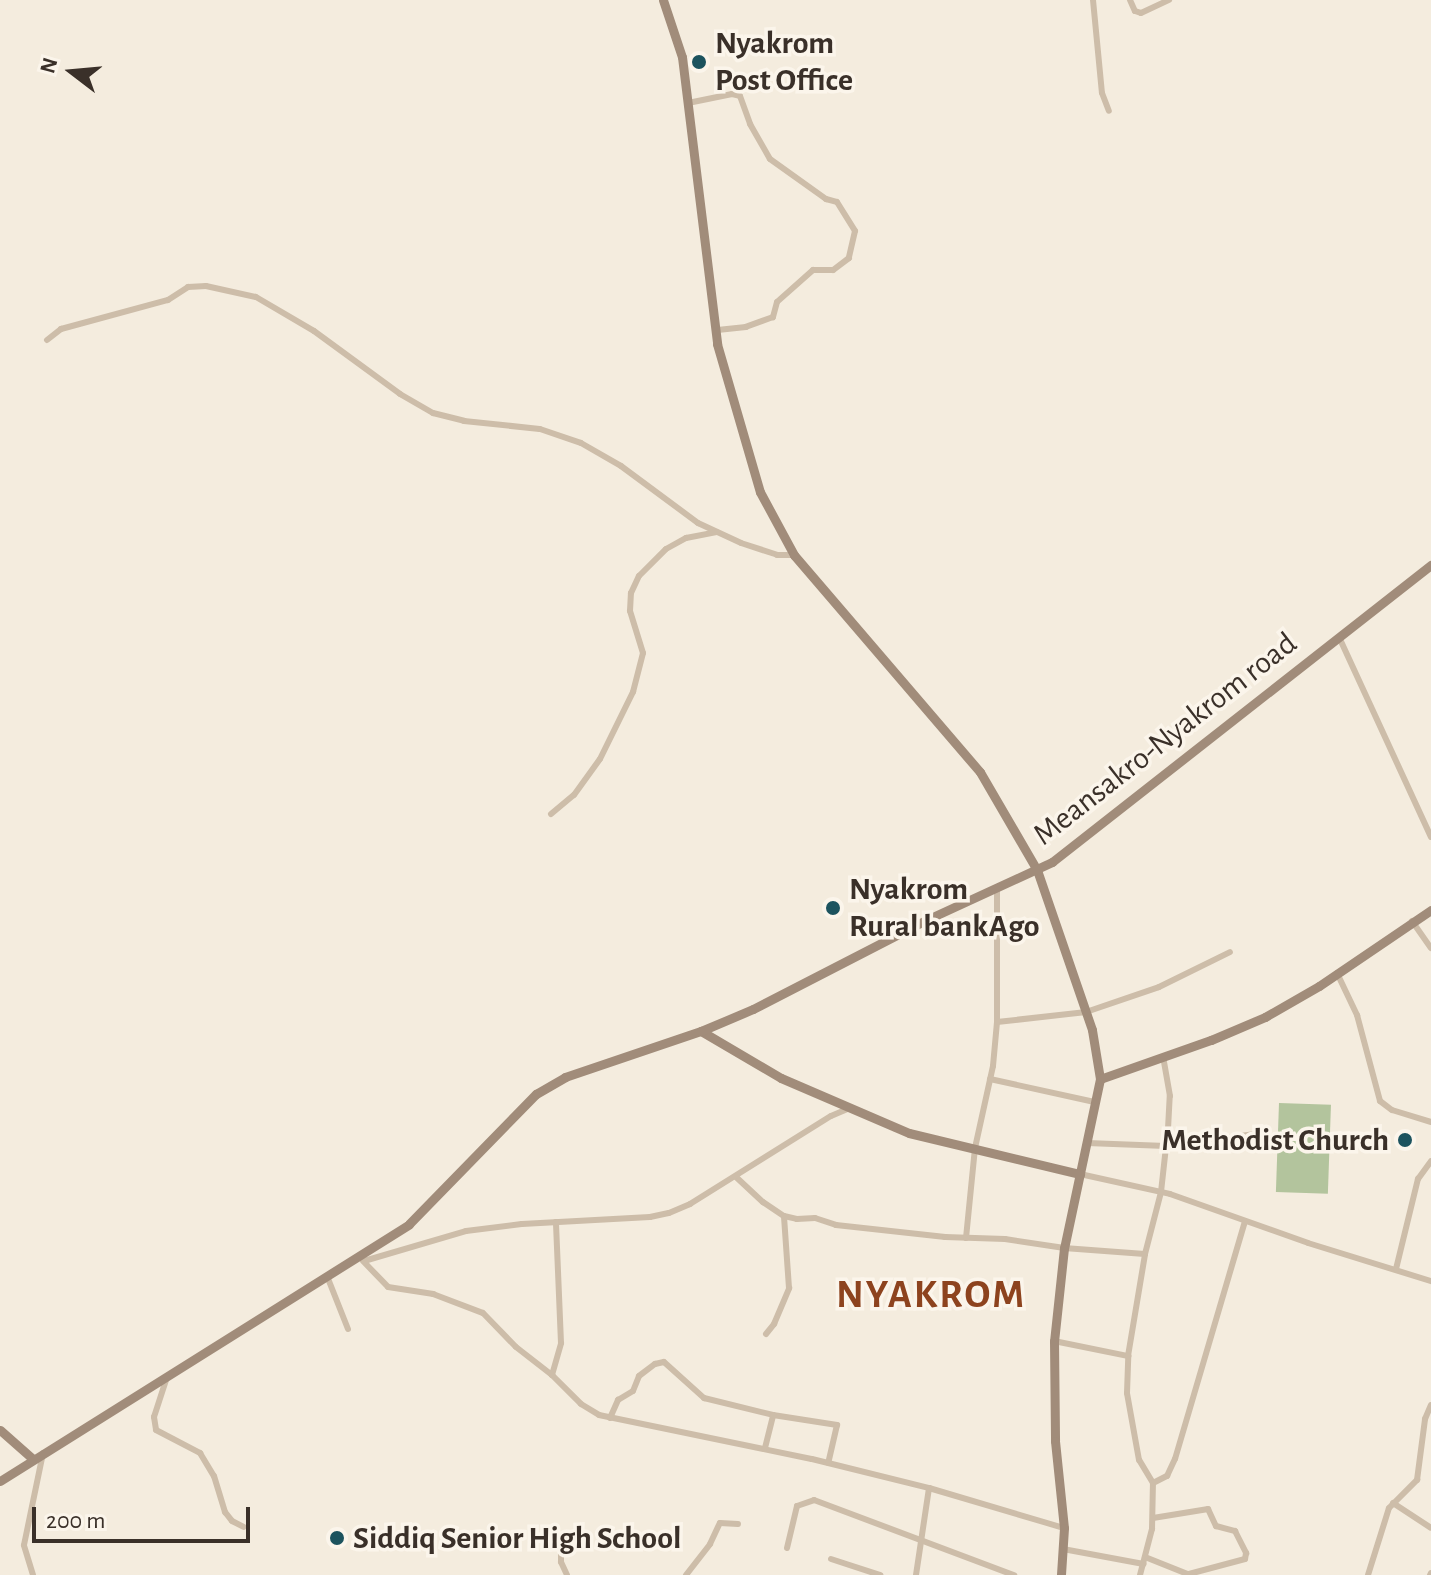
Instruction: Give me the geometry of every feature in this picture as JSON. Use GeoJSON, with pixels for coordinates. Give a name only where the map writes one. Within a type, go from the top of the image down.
{"type":"FeatureCollection","features":[{"type":"Feature","properties":{"kind":"street"},"geometry":{"type":"LineString","coordinates":[[663,0],[682,57],[715,330],[760,492],[794,555],[980,772],[1037,870],[1086,1012],[1100,1079],[1064,1248],[1054,1341],[1055,1441],[1064,1528],[1061,1575]]}},
{"type":"Feature","properties":{"kind":"street"},"geometry":{"type":"LineString","coordinates":[[1093,0],[1102,93],[1109,111]]}},
{"type":"Feature","properties":{"kind":"street"},"geometry":{"type":"LineString","coordinates":[[1130,0],[1135,11],[1141,13],[1169,0]]}},
{"type":"Feature","properties":{"kind":"street"},"geometry":{"type":"LineString","coordinates":[[688,103],[732,94],[740,96],[750,124],[770,159],[826,199],[837,202],[851,219],[855,231],[849,258],[833,270],[813,270],[777,302],[773,317],[746,327],[715,330]]}},
{"type":"Feature","properties":{"kind":"street"},"geometry":{"type":"LineString","coordinates":[[47,340],[61,329],[168,300],[188,287],[206,286],[256,297],[314,331],[400,394],[433,413],[464,421],[540,429],[581,443],[621,466],[698,523],[777,555],[794,555]]}},
{"type":"Feature","properties":{"kind":"street"},"geometry":{"type":"LineString","coordinates":[[551,814],[574,795],[600,759],[633,692],[643,653],[630,611],[631,593],[639,576],[666,549],[686,538],[716,532]]}},
{"type":"Feature","properties":{"kind":"street","name":"Meansakro-Nyakrom road"},"geometry":{"type":"LineString","coordinates":[[0,1481],[305,1288],[361,1258],[425,1210],[536,1094],[578,1072],[701,1031],[788,992],[926,920],[1037,870],[1137,797],[1431,565]]}},
{"type":"Feature","properties":{"kind":"street"},"geometry":{"type":"LineString","coordinates":[[1338,637],[1431,837]]}},
{"type":"Feature","properties":{"kind":"street"},"geometry":{"type":"LineString","coordinates":[[966,1238],[975,1148],[990,1079],[997,1022],[997,889]]}},
{"type":"Feature","properties":{"kind":"street"},"geometry":{"type":"LineString","coordinates":[[1100,1079],[1163,1058],[1265,1017],[1431,910]]}},
{"type":"Feature","properties":{"kind":"street"},"geometry":{"type":"LineString","coordinates":[[1412,921],[1431,948]]}},
{"type":"Feature","properties":{"kind":"street"},"geometry":{"type":"LineString","coordinates":[[997,1022],[1086,1012],[1159,987],[1230,952]]}},
{"type":"Feature","properties":{"kind":"street"},"geometry":{"type":"LineString","coordinates":[[1337,973],[1357,1015],[1380,1101],[1392,1110],[1431,1122]]}},
{"type":"Feature","properties":{"kind":"street"},"geometry":{"type":"LineString","coordinates":[[701,1031],[771,1073],[909,1133],[1161,1192],[1431,1281]]}},
{"type":"Feature","properties":{"kind":"street"},"geometry":{"type":"LineString","coordinates":[[1140,1575],[1153,1518],[1153,1483],[1139,1460],[1133,1436],[1127,1393],[1128,1356],[1145,1254],[1161,1192],[1170,1096],[1163,1058]]}},
{"type":"Feature","properties":{"kind":"street"},"geometry":{"type":"LineString","coordinates":[[990,1079],[1095,1102]]}},
{"type":"Feature","properties":{"kind":"street"},"geometry":{"type":"LineString","coordinates":[[851,1107],[831,1116],[736,1177],[669,1213],[466,1231],[361,1258],[388,1287],[433,1294],[483,1313],[516,1347],[589,1410],[610,1418],[765,1448],[929,1488],[1064,1528]]}},
{"type":"Feature","properties":{"kind":"street"},"geometry":{"type":"LineString","coordinates":[[1087,1143],[1166,1146],[1255,1134]]}},
{"type":"Feature","properties":{"kind":"street"},"geometry":{"type":"LineString","coordinates":[[1396,1269],[1418,1179],[1431,1161]]}},
{"type":"Feature","properties":{"kind":"street"},"geometry":{"type":"LineString","coordinates":[[736,1177],[784,1216],[815,1218],[836,1225],[1145,1254]]}},
{"type":"Feature","properties":{"kind":"street"},"geometry":{"type":"LineString","coordinates":[[766,1334],[774,1324],[789,1288],[784,1216]]}},
{"type":"Feature","properties":{"kind":"street"},"geometry":{"type":"LineString","coordinates":[[1153,1483],[1167,1476],[1175,1459],[1245,1221]]}},
{"type":"Feature","properties":{"kind":"street"},"geometry":{"type":"LineString","coordinates":[[552,1375],[561,1343],[556,1222]]}},
{"type":"Feature","properties":{"kind":"street"},"geometry":{"type":"LineString","coordinates":[[327,1276],[348,1329]]}},
{"type":"Feature","properties":{"kind":"street"},"geometry":{"type":"LineString","coordinates":[[1054,1341],[1128,1356]]}},
{"type":"Feature","properties":{"kind":"street"},"geometry":{"type":"LineString","coordinates":[[610,1418],[618,1400],[633,1391],[639,1376],[655,1364],[664,1362],[678,1372],[698,1396],[773,1415],[837,1425],[828,1463]]}},
{"type":"Feature","properties":{"kind":"street"},"geometry":{"type":"LineString","coordinates":[[167,1377],[154,1417],[156,1430],[200,1453],[214,1476],[225,1512],[232,1521],[244,1527]]}},
{"type":"Feature","properties":{"kind":"street"},"geometry":{"type":"LineString","coordinates":[[1368,1575],[1386,1515],[1393,1503],[1417,1480],[1425,1419],[1431,1405]]}},
{"type":"Feature","properties":{"kind":"street"},"geometry":{"type":"LineString","coordinates":[[765,1448],[773,1415]]}},
{"type":"Feature","properties":{"kind":"street"},"geometry":{"type":"LineString","coordinates":[[0,1430],[33,1459]]}},
{"type":"Feature","properties":{"kind":"street"},"geometry":{"type":"LineString","coordinates":[[33,1575],[24,1545],[43,1453]]}},
{"type":"Feature","properties":{"kind":"street"},"geometry":{"type":"LineString","coordinates":[[916,1575],[929,1488]]}},
{"type":"Feature","properties":{"kind":"street"},"geometry":{"type":"LineString","coordinates":[[787,1548],[797,1506],[814,1500],[1014,1575]]}},
{"type":"Feature","properties":{"kind":"street"},"geometry":{"type":"LineString","coordinates":[[1393,1503],[1431,1528]]}},
{"type":"Feature","properties":{"kind":"street"},"geometry":{"type":"LineString","coordinates":[[1063,1549],[1145,1561],[1190,1575],[1245,1559],[1246,1553],[1235,1531],[1216,1526],[1208,1509],[1153,1518]]}},
{"type":"Feature","properties":{"kind":"street"},"geometry":{"type":"LineString","coordinates":[[686,1575],[710,1544],[720,1523],[738,1524]]}},
{"type":"Feature","properties":{"kind":"street"},"geometry":{"type":"LineString","coordinates":[[561,1545],[561,1562],[567,1575]]}},
{"type":"Feature","properties":{"kind":"street"},"geometry":{"type":"LineString","coordinates":[[831,1559],[880,1575]]}},
{"type":"Feature","properties":{"kind":"green space"},"geometry":{"type":"Polygon","coordinates":[[[1279,1103],[1331,1105],[1328,1194],[1276,1192],[1279,1103]]]}},
{"type":"Feature","properties":{"kind":"place","name":"Nyakrom Post Office"},"geometry":{"type":"Point","coordinates":[699,62]}},
{"type":"Feature","properties":{"kind":"place","name":"Nyakrom Rural bankAgo"},"geometry":{"type":"Point","coordinates":[833,908]}},
{"type":"Feature","properties":{"kind":"place","name":"Methodist Church"},"geometry":{"type":"Point","coordinates":[1405,1140]}},
{"type":"Feature","properties":{"kind":"place","name":"Siddiq Senior High School"},"geometry":{"type":"Point","coordinates":[337,1538]}},
{"type":"Feature","properties":{"kind":"district","name":"NYAKROM"},"geometry":{"type":"Point","coordinates":[931,1295]}}]}
